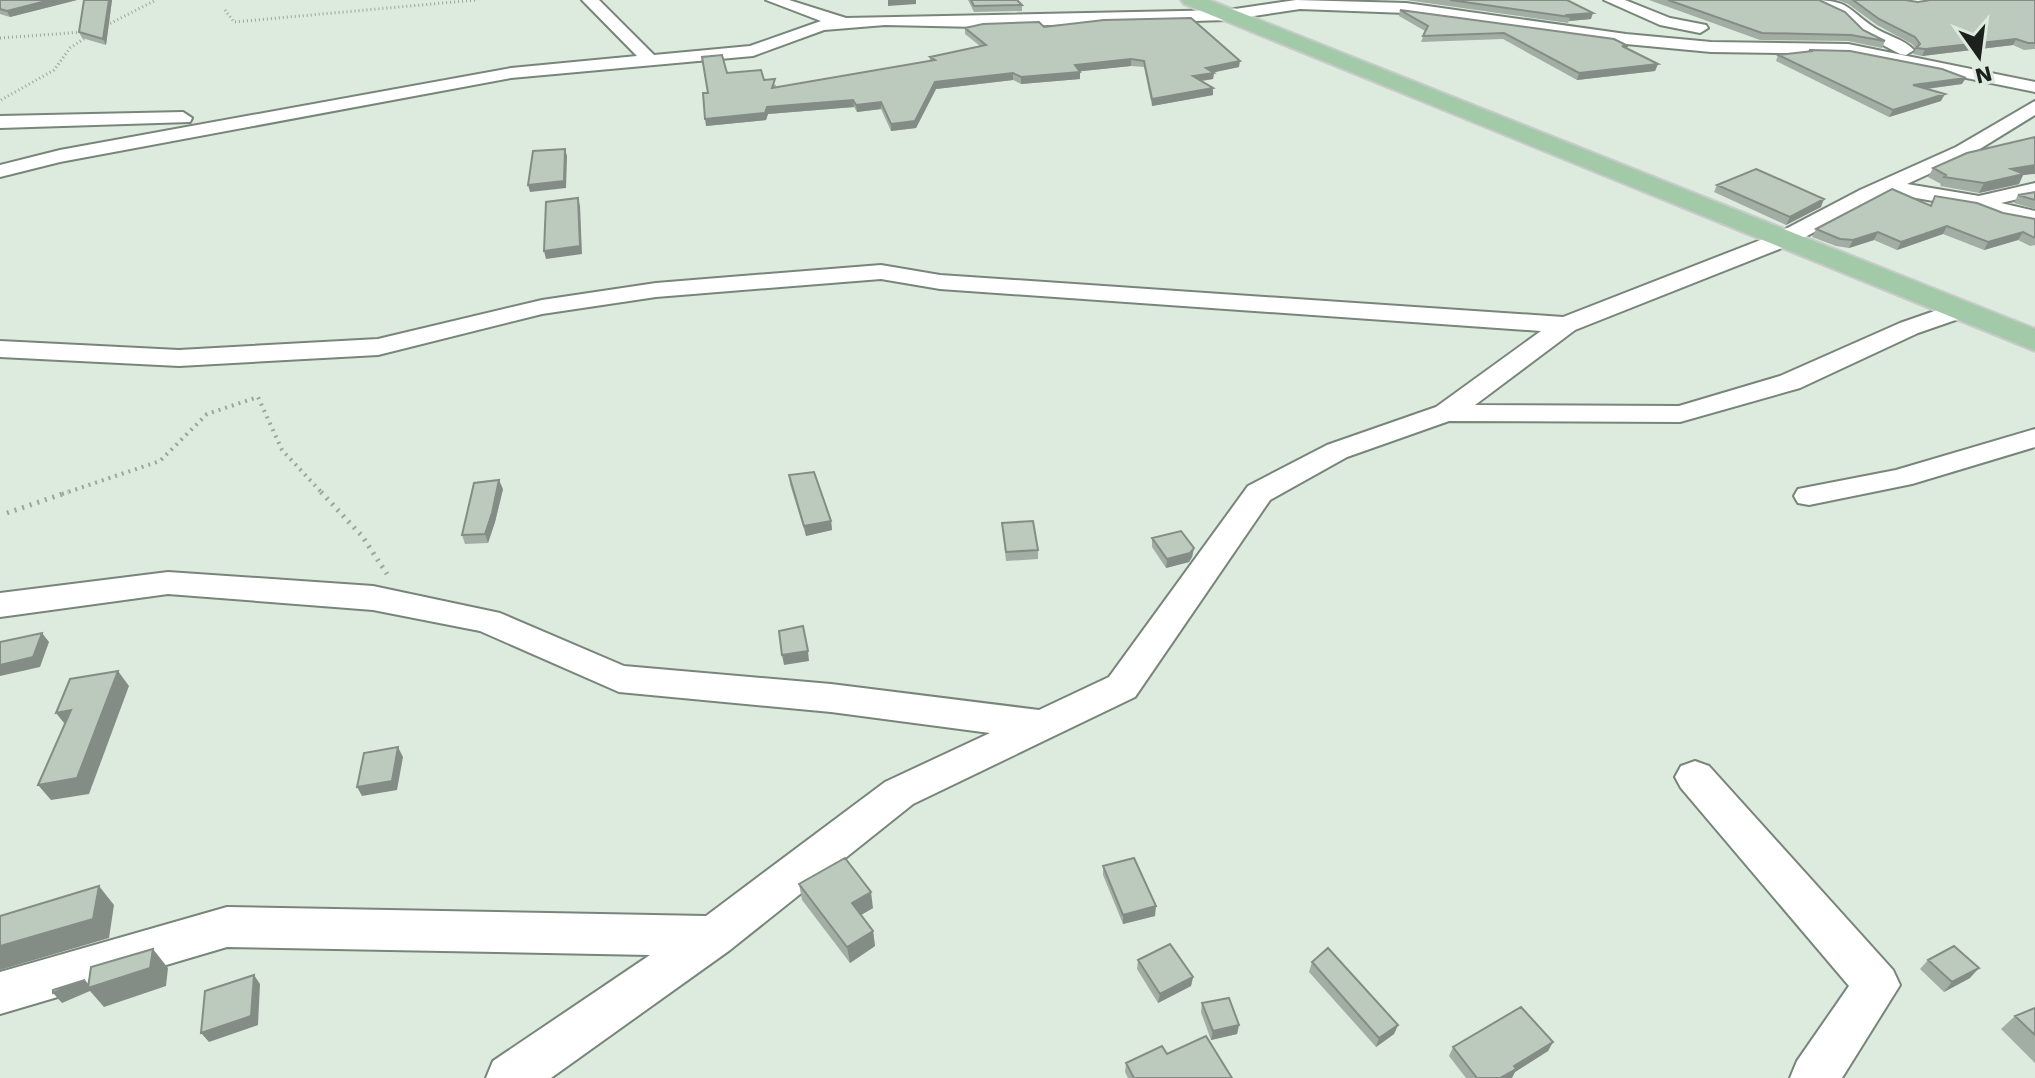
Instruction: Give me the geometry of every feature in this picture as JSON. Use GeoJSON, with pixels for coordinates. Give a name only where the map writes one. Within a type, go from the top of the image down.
{"type":"FeatureCollection","features":[{"type":"Feature","properties":{"kind":"main road"},"geometry":{"type":"LineString","coordinates":[[1191,0],[2035,341]]}},
{"type":"Feature","properties":{"kind":"street"},"geometry":{"type":"LineString","coordinates":[[590,0],[652,62]]}},
{"type":"Feature","properties":{"kind":"street"},"geometry":{"type":"LineString","coordinates":[[774,0],[844,23]]}},
{"type":"Feature","properties":{"kind":"street"},"geometry":{"type":"LineString","coordinates":[[1612,0],[1666,22],[1699,28],[1738,46]]}},
{"type":"Feature","properties":{"kind":"street"},"geometry":{"type":"LineString","coordinates":[[1819,0],[1849,13],[1868,31],[1926,60],[1999,82]]}},
{"type":"Feature","properties":{"kind":"street"},"geometry":{"type":"LineString","coordinates":[[1903,0],[1927,0]]}},
{"type":"Feature","properties":{"kind":"street"},"geometry":{"type":"LineString","coordinates":[[0,171],[60,156],[511,73],[753,51],[822,25],[1228,15],[1300,4],[1370,5],[1626,39],[1848,49],[2035,87]]}},
{"type":"Feature","properties":{"kind":"street"},"geometry":{"type":"LineString","coordinates":[[908,21],[945,5]]}},
{"type":"Feature","properties":{"kind":"street"},"geometry":{"type":"LineString","coordinates":[[510,1078],[714,936],[899,793],[1122,687],[1259,493],[1337,451],[1446,413],[1566,325],[1784,239],[1884,186],[1963,151],[2035,107]]}},
{"type":"Feature","properties":{"kind":"street"},"geometry":{"type":"LineString","coordinates":[[0,122],[290,115]]}},
{"type":"Feature","properties":{"kind":"street"},"geometry":{"type":"LineString","coordinates":[[1884,186],[1979,202],[2007,213],[2035,218]]}},
{"type":"Feature","properties":{"kind":"street"},"geometry":{"type":"LineString","coordinates":[[1979,202],[2035,189]]}},
{"type":"Feature","properties":{"kind":"street"},"geometry":{"type":"LineString","coordinates":[[0,349],[179,358],[378,347],[542,307],[656,290],[881,272],[940,282],[1566,325]]}},
{"type":"Feature","properties":{"kind":"street"},"geometry":{"type":"LineString","coordinates":[[1446,413],[1680,414],[1790,382],[1909,328],[1958,311]]}},
{"type":"Feature","properties":{"kind":"street"},"geometry":{"type":"LineString","coordinates":[[1809,496],[1901,478],[2035,438]]}},
{"type":"Feature","properties":{"kind":"street"},"geometry":{"type":"LineString","coordinates":[[0,605],[168,583],[373,598],[488,621],[619,679],[831,698],[1042,725]]}},
{"type":"Feature","properties":{"kind":"street"},"geometry":{"type":"LineString","coordinates":[[1695,777],[1877,985],[1814,1078]]}},
{"type":"Feature","properties":{"kind":"street"},"geometry":{"type":"LineString","coordinates":[[0,993],[227,927],[714,936]]}},
{"type":"Feature","properties":{"kind":"path"},"geometry":{"type":"LineString","coordinates":[[0,101],[54,70],[70,48],[156,0]]}},
{"type":"Feature","properties":{"kind":"path"},"geometry":{"type":"LineString","coordinates":[[225,10],[234,22],[476,0]]}},
{"type":"Feature","properties":{"kind":"path"},"geometry":{"type":"LineString","coordinates":[[0,38],[97,31]]}},
{"type":"Feature","properties":{"kind":"path"},"geometry":{"type":"LineString","coordinates":[[7,513],[160,461],[207,414],[258,397],[282,450],[362,536],[408,605]]}},
{"type":"Feature","properties":{"kind":"building"},"geometry":{"type":"Polygon","coordinates":[[[0,0],[50,0],[7,11],[0,9],[0,0]]]}},
{"type":"Feature","properties":{"kind":"building"},"geometry":{"type":"Polygon","coordinates":[[[84,0],[109,0],[103,39],[79,32],[84,0]]]}},
{"type":"Feature","properties":{"kind":"building"},"geometry":{"type":"Polygon","coordinates":[[[971,0],[1017,0],[1022,5],[974,6],[971,0]]]}},
{"type":"Feature","properties":{"kind":"building"},"geometry":{"type":"Polygon","coordinates":[[[1450,0],[1567,0],[1593,13],[1567,15],[1570,17],[1450,0]]]}},
{"type":"Feature","properties":{"kind":"building"},"geometry":{"type":"Polygon","coordinates":[[[1668,0],[1819,0],[1845,12],[1863,30],[1885,41],[1851,35],[1762,33],[1668,0]]]}},
{"type":"Feature","properties":{"kind":"building"},"geometry":{"type":"Polygon","coordinates":[[[1853,0],[2035,0],[2035,43],[2016,39],[1916,48],[1920,44],[1915,37],[1879,19],[1853,0]]]}},
{"type":"Feature","properties":{"kind":"building"},"geometry":{"type":"Polygon","coordinates":[[[1400,10],[1614,39],[1658,64],[1579,73],[1504,33],[1423,36],[1428,26],[1400,10]]]}},
{"type":"Feature","properties":{"kind":"building"},"geometry":{"type":"Polygon","coordinates":[[[1191,18],[1240,61],[1206,68],[1214,73],[1193,76],[1213,88],[1152,99],[1144,61],[1131,59],[1075,65],[1080,72],[1021,77],[1013,73],[935,82],[915,121],[891,124],[881,102],[856,105],[853,100],[767,107],[765,113],[705,119],[703,93],[708,93],[702,57],[722,55],[727,73],[761,70],[764,80],[775,79],[772,88],[935,60],[930,57],[986,45],[965,28],[983,24],[1039,22],[1044,27],[1104,20],[1191,18]]]}},
{"type":"Feature","properties":{"kind":"building"},"geometry":{"type":"Polygon","coordinates":[[[1809,50],[1850,51],[1942,69],[1966,78],[1913,85],[1945,94],[1893,110],[1778,55],[1813,51],[1809,50]]]}},
{"type":"Feature","properties":{"kind":"building"},"geometry":{"type":"Polygon","coordinates":[[[2035,137],[2035,165],[2011,169],[2024,174],[1984,183],[1944,177],[1946,175],[1933,168],[1967,153],[2035,137]]]}},
{"type":"Feature","properties":{"kind":"building"},"geometry":{"type":"Polygon","coordinates":[[[565,149],[564,181],[528,185],[533,151],[565,149]]]}},
{"type":"Feature","properties":{"kind":"building"},"geometry":{"type":"Polygon","coordinates":[[[1756,169],[1824,199],[1790,217],[1717,185],[1756,169]]]}},
{"type":"Feature","properties":{"kind":"building"},"geometry":{"type":"Polygon","coordinates":[[[1892,189],[1931,206],[1935,196],[1977,203],[2003,213],[2035,219],[2035,238],[2023,232],[1988,242],[1947,226],[1901,242],[1878,232],[1853,240],[1840,239],[1816,229],[1892,189]]]}},
{"type":"Feature","properties":{"kind":"building"},"geometry":{"type":"Polygon","coordinates":[[[2035,192],[2035,200],[2018,195],[2035,192]]]}},
{"type":"Feature","properties":{"kind":"building"},"geometry":{"type":"Polygon","coordinates":[[[578,198],[580,246],[544,251],[546,202],[578,198]]]}},
{"type":"Feature","properties":{"kind":"building"},"geometry":{"type":"Polygon","coordinates":[[[814,472],[831,521],[804,526],[789,475],[814,472]]]}},
{"type":"Feature","properties":{"kind":"building"},"geometry":{"type":"Polygon","coordinates":[[[499,480],[485,534],[462,535],[474,483],[499,480]]]}},
{"type":"Feature","properties":{"kind":"building"},"geometry":{"type":"Polygon","coordinates":[[[1033,521],[1038,550],[1006,552],[1002,523],[1033,521]]]}},
{"type":"Feature","properties":{"kind":"building"},"geometry":{"type":"Polygon","coordinates":[[[1181,531],[1194,548],[1190,553],[1167,559],[1152,538],[1181,531]]]}},
{"type":"Feature","properties":{"kind":"building"},"geometry":{"type":"Polygon","coordinates":[[[803,626],[808,651],[782,655],[779,631],[803,626]]]}},
{"type":"Feature","properties":{"kind":"building"},"geometry":{"type":"Polygon","coordinates":[[[42,633],[33,657],[0,665],[0,642],[42,633]]]}},
{"type":"Feature","properties":{"kind":"building"},"geometry":{"type":"Polygon","coordinates":[[[118,671],[77,778],[38,785],[71,710],[56,713],[70,679],[118,671]]]}},
{"type":"Feature","properties":{"kind":"building"},"geometry":{"type":"Polygon","coordinates":[[[398,747],[392,781],[357,787],[364,753],[398,747]]]}},
{"type":"Feature","properties":{"kind":"building"},"geometry":{"type":"Polygon","coordinates":[[[845,858],[871,892],[852,903],[873,931],[847,947],[799,884],[845,858]]]}},
{"type":"Feature","properties":{"kind":"building"},"geometry":{"type":"Polygon","coordinates":[[[1134,858],[1156,906],[1123,915],[1103,866],[1134,858]]]}},
{"type":"Feature","properties":{"kind":"building"},"geometry":{"type":"Polygon","coordinates":[[[99,886],[93,919],[0,946],[0,916],[99,886]]]}},
{"type":"Feature","properties":{"kind":"building"},"geometry":{"type":"Polygon","coordinates":[[[1170,944],[1193,977],[1160,994],[1138,960],[1170,944]]]}},
{"type":"Feature","properties":{"kind":"building"},"geometry":{"type":"Polygon","coordinates":[[[1954,946],[1979,968],[1952,982],[1928,960],[1954,946]]]}},
{"type":"Feature","properties":{"kind":"building"},"geometry":{"type":"Polygon","coordinates":[[[1328,948],[1398,1025],[1379,1038],[1312,962],[1328,948]]]}},
{"type":"Feature","properties":{"kind":"building"},"geometry":{"type":"Polygon","coordinates":[[[153,949],[150,968],[88,988],[91,967],[153,949]]]}},
{"type":"Feature","properties":{"kind":"building"},"geometry":{"type":"Polygon","coordinates":[[[254,975],[251,1016],[201,1033],[205,991],[254,975]]]}},
{"type":"Feature","properties":{"kind":"building"},"geometry":{"type":"Polygon","coordinates":[[[85,980],[53,993],[53,990],[85,980]]]}},
{"type":"Feature","properties":{"kind":"building"},"geometry":{"type":"Polygon","coordinates":[[[1229,998],[1239,1025],[1213,1031],[1202,1003],[1229,998]]]}},
{"type":"Feature","properties":{"kind":"building"},"geometry":{"type":"Polygon","coordinates":[[[1521,1007],[1553,1042],[1500,1078],[1477,1078],[1453,1047],[1521,1007]]]}},
{"type":"Feature","properties":{"kind":"building"},"geometry":{"type":"Polygon","coordinates":[[[2035,1008],[2035,1035],[2015,1016],[2035,1008]]]}},
{"type":"Feature","properties":{"kind":"building"},"geometry":{"type":"Polygon","coordinates":[[[1206,1036],[1232,1078],[1134,1078],[1126,1063],[1162,1046],[1167,1054],[1206,1036]]]}}]}
